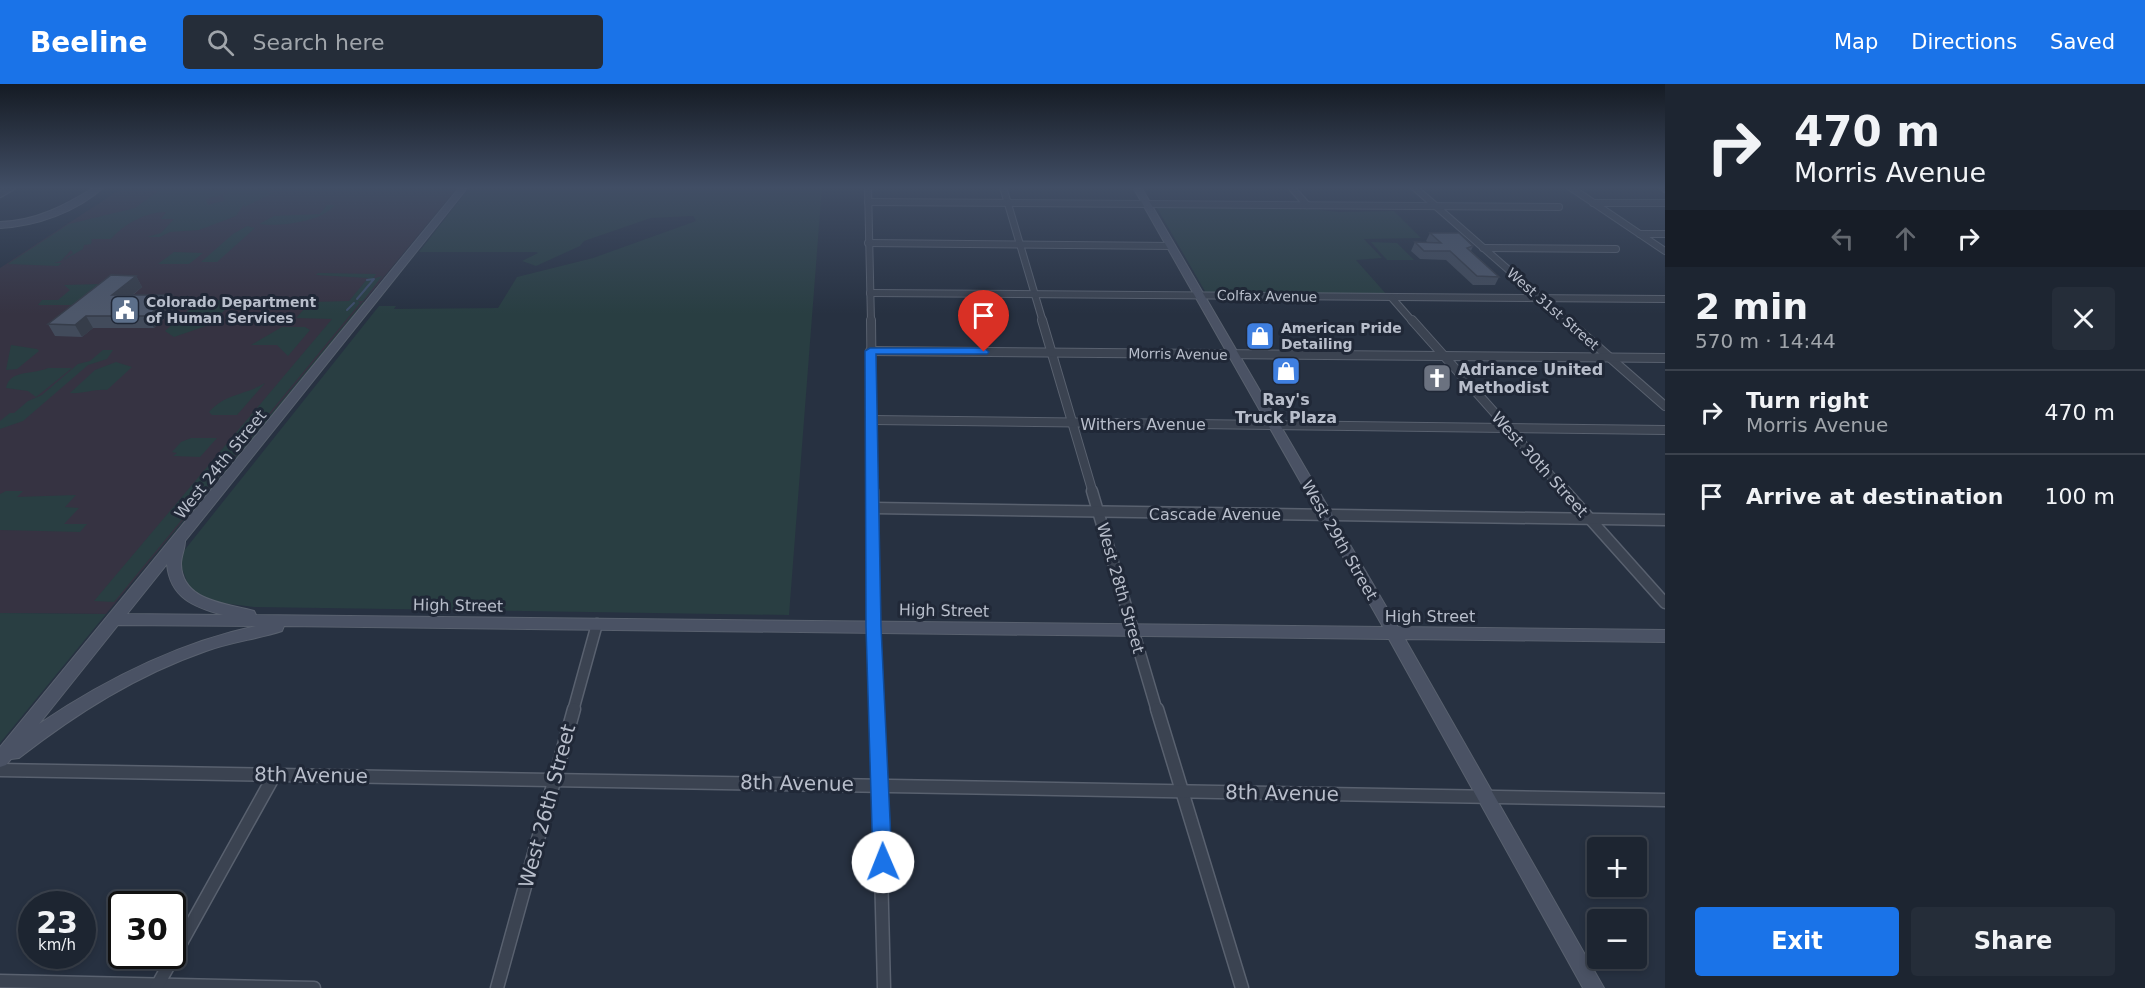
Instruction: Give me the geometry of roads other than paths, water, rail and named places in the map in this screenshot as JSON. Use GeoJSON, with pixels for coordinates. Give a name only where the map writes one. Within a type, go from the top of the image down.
{"type":"FeatureCollection","features":[{"type":"Feature","properties":{"kind":"street","name":"West 24th Street"},"geometry":{"type":"LineString","coordinates":[[0,762],[430,229]]}},
{"type":"Feature","properties":{"kind":"street"},"geometry":{"type":"LineString","coordinates":[[868,229],[873,420],[873,627],[881,785],[884,988]]}},
{"type":"Feature","properties":{"kind":"street","name":"West 28th Street"},"geometry":{"type":"LineString","coordinates":[[1016,229],[1181,791],[1242,988]]}},
{"type":"Feature","properties":{"kind":"street","name":"West 29th Street"},"geometry":{"type":"LineString","coordinates":[[1162,229],[1327,514],[1594,988]]}},
{"type":"Feature","properties":{"kind":"street","name":"West 31st Street"},"geometry":{"type":"LineString","coordinates":[[1461,229],[1665,406]]}},
{"type":"Feature","properties":{"kind":"street"},"geometry":{"type":"LineString","coordinates":[[1633,229],[1665,251]]}},
{"type":"Feature","properties":{"kind":"street"},"geometry":{"type":"LineString","coordinates":[[1640,234],[1665,234]]}},
{"type":"Feature","properties":{"kind":"street"},"geometry":{"type":"LineString","coordinates":[[868,243],[1172,246]]}},
{"type":"Feature","properties":{"kind":"street"},"geometry":{"type":"LineString","coordinates":[[1483,248],[1616,249]]}},
{"type":"Feature","properties":{"kind":"street","name":"Colfax Avenue"},"geometry":{"type":"LineString","coordinates":[[870,293],[1665,299]]}},
{"type":"Feature","properties":{"kind":"street","name":"West 30th Street"},"geometry":{"type":"LineString","coordinates":[[1392,298],[1665,603]]}},
{"type":"Feature","properties":{"kind":"street","name":"Morris Avenue"},"geometry":{"type":"LineString","coordinates":[[870,351],[1665,358]]}},
{"type":"Feature","properties":{"kind":"street","name":"Withers Avenue"},"geometry":{"type":"LineString","coordinates":[[873,420],[1665,430]]}},
{"type":"Feature","properties":{"kind":"street","name":"Cascade Avenue"},"geometry":{"type":"LineString","coordinates":[[874,508],[1665,520]]}},
{"type":"Feature","properties":{"kind":"street"},"geometry":{"type":"LineString","coordinates":[[179,541],[173,567],[183,591],[207,606],[292,621]]}},
{"type":"Feature","properties":{"kind":"street","name":"High Street"},"geometry":{"type":"LineString","coordinates":[[114,619],[1665,636]]}},
{"type":"Feature","properties":{"kind":"street"},"geometry":{"type":"LineString","coordinates":[[0,762],[50,723],[134,673],[180,652],[309,621]]}},
{"type":"Feature","properties":{"kind":"street","name":"West 26th Street"},"geometry":{"type":"LineString","coordinates":[[497,988],[597,624]]}},
{"type":"Feature","properties":{"kind":"street","name":"8th Avenue"},"geometry":{"type":"LineString","coordinates":[[0,770],[554,778],[1665,800]]}},
{"type":"Feature","properties":{"kind":"street"},"geometry":{"type":"LineString","coordinates":[[157,986],[275,774]]}},
{"type":"Feature","properties":{"kind":"street"},"geometry":{"type":"LineString","coordinates":[[0,981],[314,988]]}},
{"type":"Feature","properties":{"kind":"waterway"},"geometry":{"type":"LineString","coordinates":[[357,299],[374,279],[367,280]]}},
{"type":"Feature","properties":{"kind":"waterway"},"geometry":{"type":"LineString","coordinates":[[347,310],[354,303]]}},
{"type":"Feature","properties":{"kind":"place","name":"Colorado Department of Human Services"},"geometry":{"type":"Point","coordinates":[125,310]}},
{"type":"Feature","properties":{"kind":"place","name":"American Pride Detailing"},"geometry":{"type":"Point","coordinates":[1260,336]}},
{"type":"Feature","properties":{"kind":"place","name":"Ray's Truck Plaza"},"geometry":{"type":"Point","coordinates":[1286,371]}},
{"type":"Feature","properties":{"kind":"place","name":"Adriance United Methodist"},"geometry":{"type":"Point","coordinates":[1437,378]}}]}
